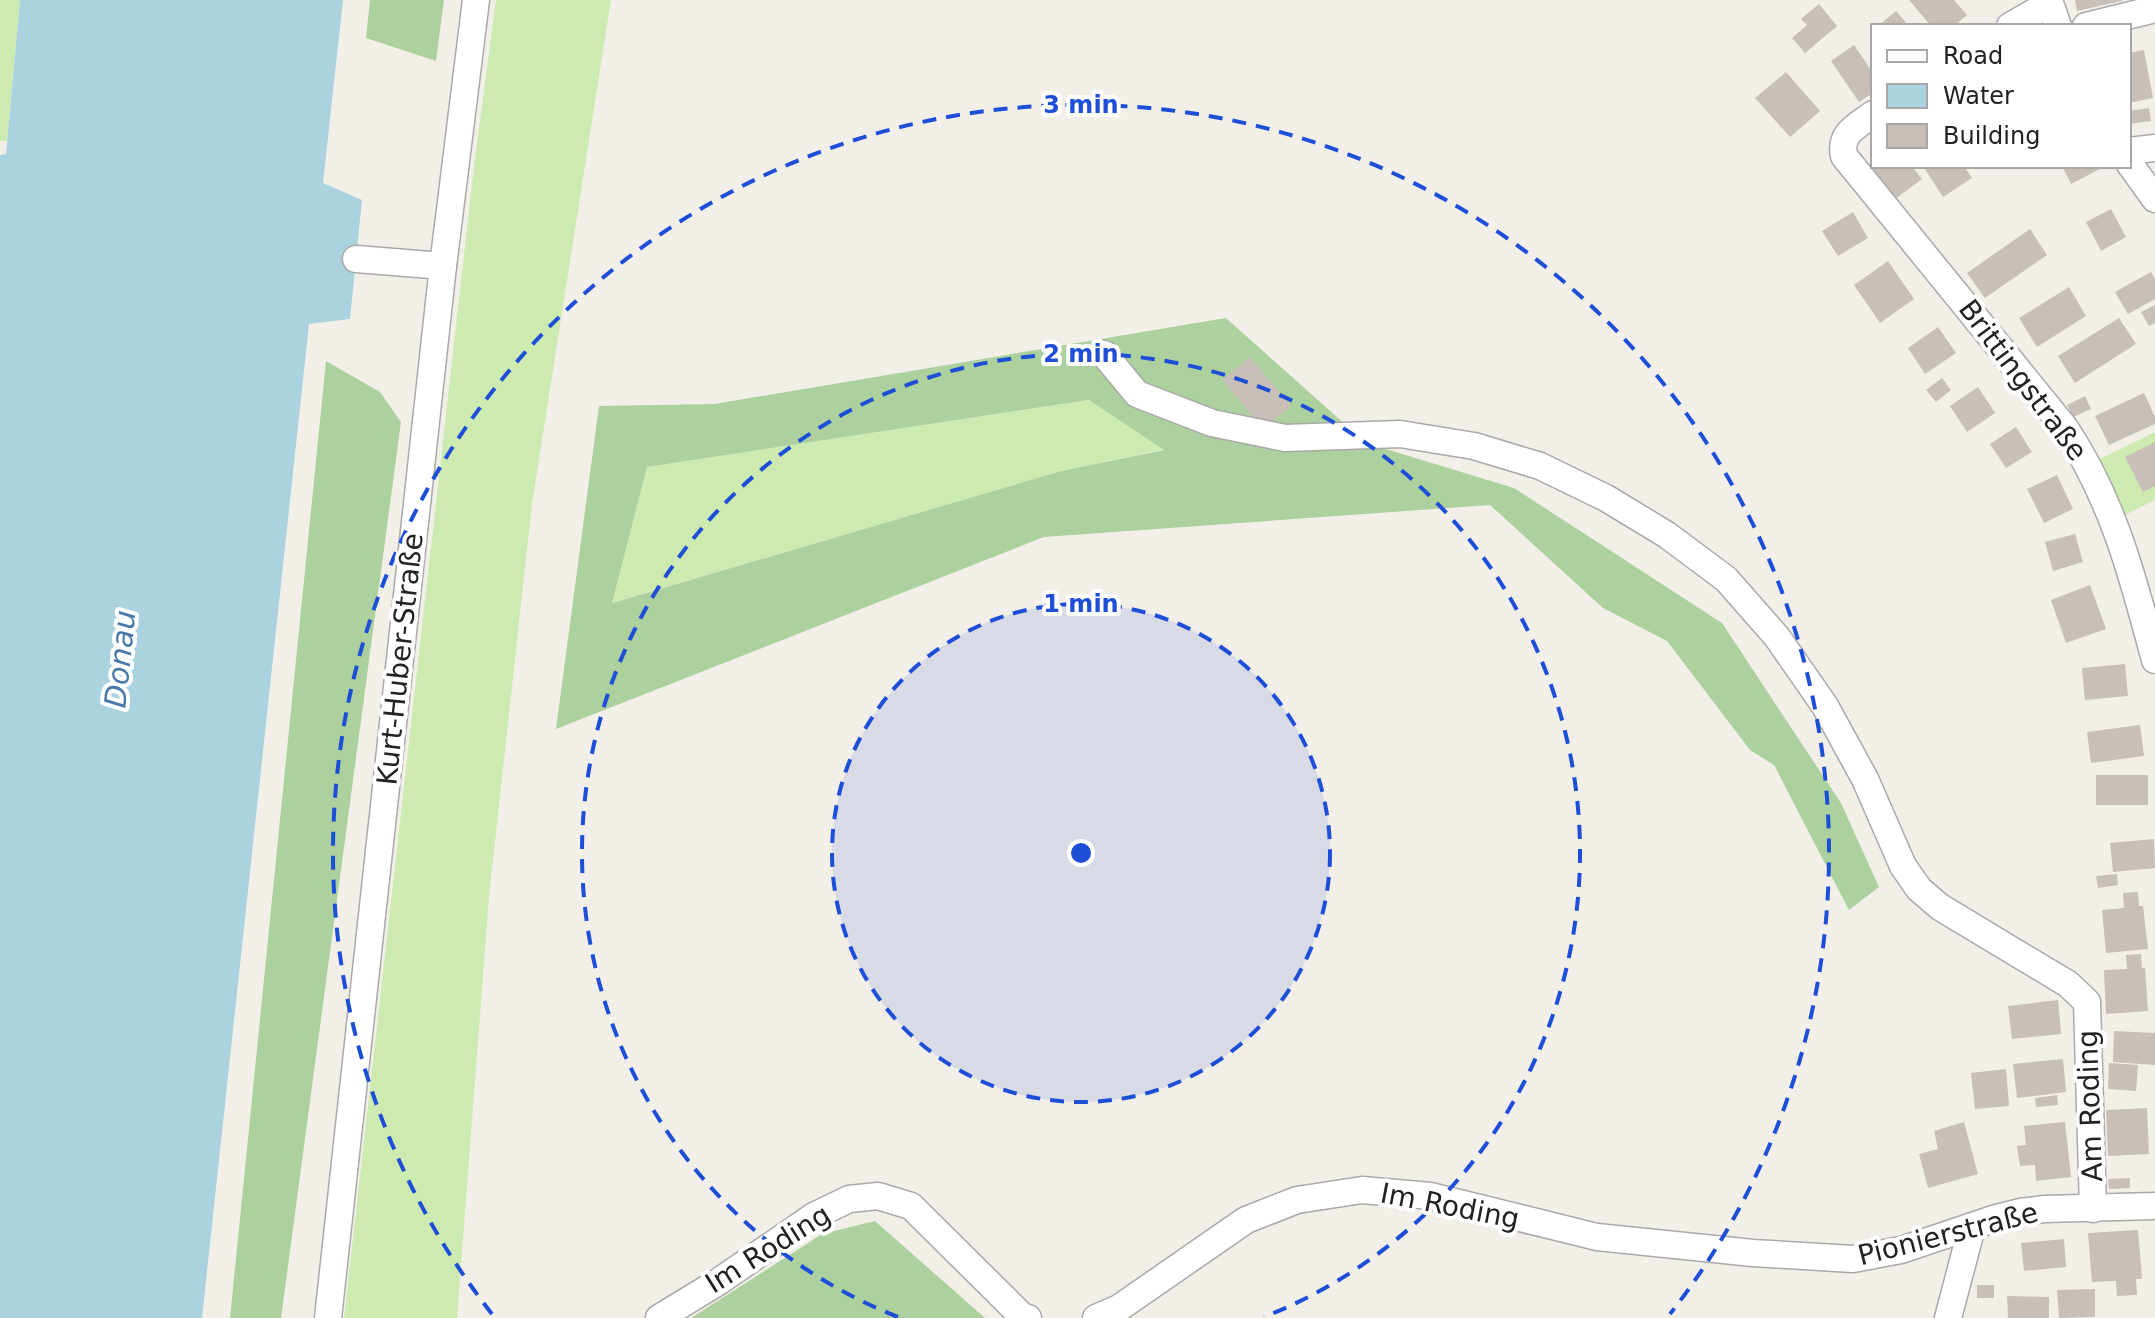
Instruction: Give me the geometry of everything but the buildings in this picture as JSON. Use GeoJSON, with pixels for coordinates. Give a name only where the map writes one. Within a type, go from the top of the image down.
{"type":"FeatureCollection","features":[{"type":"Feature","properties":{"kind":"street","name":"Kurt-Huber-Straße"},"geometry":{"type":"LineString","coordinates":[[328,1318],[443,266],[476,0]]}},
{"type":"Feature","properties":{"kind":"street"},"geometry":{"type":"LineString","coordinates":[[2094,24],[2155,9]]}},
{"type":"Feature","properties":{"kind":"street"},"geometry":{"type":"LineString","coordinates":[[2015,24],[2052,10]]}},
{"type":"Feature","properties":{"kind":"street","name":"Brittingstraße"},"geometry":{"type":"LineString","coordinates":[[1871,115],[1844,138],[1844,156],[2065,428],[2085,458],[2116,527],[2155,660]]}},
{"type":"Feature","properties":{"kind":"street"},"geometry":{"type":"LineString","coordinates":[[2131,151],[2155,148]]}},
{"type":"Feature","properties":{"kind":"street"},"geometry":{"type":"LineString","coordinates":[[2131,166],[2155,199]]}},
{"type":"Feature","properties":{"kind":"street"},"geometry":{"type":"LineString","coordinates":[[356,259],[443,266]]}},
{"type":"Feature","properties":{"kind":"street","name":"Am Roding"},"geometry":{"type":"LineString","coordinates":[[1104,354],[1137,394],[1212,423],[1285,438],[1400,434],[1474,446],[1540,466],[1606,498],[1667,535],[1726,579],[1777,637],[1825,706],[1865,779],[1903,866],[1919,889],[1940,907],[2068,984],[2087,1002],[2093,1209]]}},
{"type":"Feature","properties":{"kind":"street","name":"Im Roding"},"geometry":{"type":"LineString","coordinates":[[1096,1318],[1119,1308],[1246,1220],[1297,1200],[1362,1190],[1431,1196],[1597,1237]]}},
{"type":"Feature","properties":{"kind":"street","name":"Im Roding"},"geometry":{"type":"LineString","coordinates":[[659,1318],[814,1216],[849,1199],[878,1196],[911,1206],[1022,1316],[1028,1318]]}},
{"type":"Feature","properties":{"kind":"street","name":"Pionierstraße"},"geometry":{"type":"LineString","coordinates":[[1597,1237],[1753,1253],[1853,1259],[1901,1250],[2020,1212],[2155,1206]]}},
{"type":"Feature","properties":{"kind":"street"},"geometry":{"type":"LineString","coordinates":[[1948,1318],[1972,1227]]}},
{"type":"Feature","properties":{"kind":"green space"},"geometry":{"type":"Polygon","coordinates":[[[0,0],[20,0],[7,141],[0,141],[0,0]]]}},
{"type":"Feature","properties":{"kind":"green space"},"geometry":{"type":"Polygon","coordinates":[[[370,0],[444,0],[436,61],[366,38],[370,0]]]}},
{"type":"Feature","properties":{"kind":"green space"},"geometry":{"type":"Polygon","coordinates":[[[496,0],[611,0],[532,504],[489,897],[457,1318],[344,1318],[474,166],[496,0]]]}},
{"type":"Feature","properties":{"kind":"green space"},"geometry":{"type":"Polygon","coordinates":[[[1226,318],[1366,443],[1514,488],[1722,623],[1841,803],[1879,887],[1849,910],[1774,765],[1750,750],[1667,641],[1603,608],[1490,505],[1044,537],[556,729],[599,406],[714,404],[1226,318]],[[1089,400],[647,467],[612,603],[1061,471],[1164,450],[1089,400]]]}},
{"type":"Feature","properties":{"kind":"green space"},"geometry":{"type":"Polygon","coordinates":[[[326,361],[380,392],[401,422],[281,1318],[230,1318],[326,361]]]}},
{"type":"Feature","properties":{"kind":"green space"},"geometry":{"type":"Polygon","coordinates":[[[1090,400],[1166,449],[1061,471],[611,603],[647,467],[1090,400]]]}},
{"type":"Feature","properties":{"kind":"green space"},"geometry":{"type":"Polygon","coordinates":[[[2155,432],[2155,500],[2125,515],[2098,460],[2155,432]]]}},
{"type":"Feature","properties":{"kind":"green space"},"geometry":{"type":"Polygon","coordinates":[[[875,1221],[985,1318],[691,1318],[822,1234],[875,1221]]]}},
{"type":"Feature","properties":{"kind":"water","name":"Donau"},"geometry":{"type":"Polygon","coordinates":[[[20,0],[343,0],[323,183],[362,200],[350,319],[309,324],[202,1318],[0,1318],[0,155],[6,154],[20,0]]]}}]}
